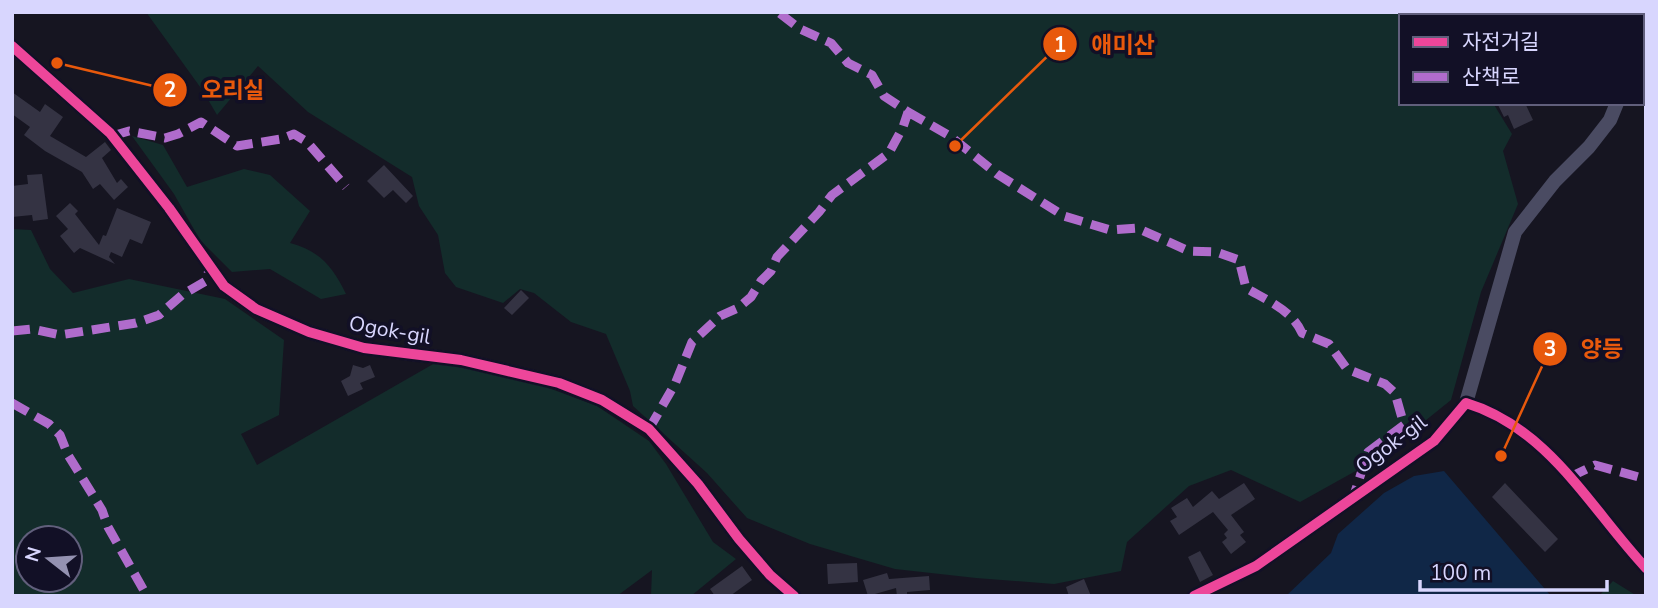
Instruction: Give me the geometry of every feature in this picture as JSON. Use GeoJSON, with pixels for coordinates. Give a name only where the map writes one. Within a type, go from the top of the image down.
{"type":"FeatureCollection","features":[{"type":"Feature","properties":{"kind":"street","name":"Ogok-gil"},"geometry":{"type":"LineString","coordinates":[[12,46],[110,133],[169,208],[224,286],[256,309],[309,332],[364,348],[461,360],[559,383],[602,400],[649,429],[698,484],[770,575],[794,596]]}},
{"type":"Feature","properties":{"kind":"street"},"geometry":{"type":"LineString","coordinates":[[1616,105],[1610,120],[1589,147],[1555,181],[1515,232],[1466,403],[1487,409],[1542,446],[1646,568]]}},
{"type":"Feature","properties":{"kind":"street","name":"Ogok-gil"},"geometry":{"type":"LineString","coordinates":[[1194,596],[1256,566],[1434,441],[1466,403]]}},
{"type":"Feature","properties":{"kind":"green space"},"geometry":{"type":"Polygon","coordinates":[[[146,12],[1451,12],[1399,14],[1399,105],[1494,105],[1512,134],[1503,151],[1518,204],[1481,292],[1451,400],[1379,458],[1300,502],[1231,470],[1189,486],[1127,542],[1121,571],[1054,584],[976,578],[895,569],[810,544],[747,518],[707,473],[633,406],[630,391],[606,334],[571,322],[534,293],[520,289],[503,303],[456,287],[445,273],[438,235],[419,206],[412,177],[308,112],[258,66],[217,115],[146,12]]]}},
{"type":"Feature","properties":{"kind":"green space"},"geometry":{"type":"Polygon","coordinates":[[[1533,12],[1540,14],[1484,14],[1533,12]]]}},
{"type":"Feature","properties":{"kind":"green space"},"geometry":{"type":"Polygon","coordinates":[[[132,136],[163,145],[187,187],[244,169],[270,175],[310,211],[290,243],[310,251],[324,261],[346,294],[321,299],[270,269],[232,272],[200,240],[174,194],[132,136]]]}},
{"type":"Feature","properties":{"kind":"green space"},"geometry":{"type":"Polygon","coordinates":[[[12,229],[31,230],[50,269],[73,293],[129,279],[225,299],[284,340],[279,415],[241,434],[257,465],[435,363],[493,373],[546,387],[597,406],[649,441],[713,542],[736,559],[691,596],[651,596],[652,570],[617,596],[12,596],[12,229]]]}},
{"type":"Feature","properties":{"kind":"green space"},"geometry":{"type":"Polygon","coordinates":[[[1613,581],[1637,596],[1599,596],[1613,581]]]}},
{"type":"Feature","properties":{"kind":"water"},"geometry":{"type":"Polygon","coordinates":[[[1444,471],[1550,595],[1286,596],[1331,553],[1338,534],[1384,493],[1414,476],[1444,471]]]}},
{"type":"Feature","properties":{"kind":"building"},"geometry":{"type":"Polygon","coordinates":[[[12,92],[40,112],[45,104],[63,117],[50,136],[86,157],[105,142],[111,150],[102,158],[117,183],[121,179],[128,187],[114,200],[100,184],[93,189],[82,172],[45,151],[24,135],[30,127],[12,114],[12,92]]]}},
{"type":"Feature","properties":{"kind":"building"},"geometry":{"type":"Polygon","coordinates":[[[1498,105],[1526,105],[1533,120],[1514,129],[1508,115],[1504,117],[1498,105]]]}},
{"type":"Feature","properties":{"kind":"building"},"geometry":{"type":"Polygon","coordinates":[[[384,165],[413,196],[406,203],[393,190],[384,198],[367,181],[384,165]]]}},
{"type":"Feature","properties":{"kind":"building"},"geometry":{"type":"Polygon","coordinates":[[[42,174],[48,219],[33,221],[32,215],[12,217],[12,186],[28,184],[27,175],[42,174]]]}},
{"type":"Feature","properties":{"kind":"building"},"geometry":{"type":"Polygon","coordinates":[[[70,203],[78,211],[75,214],[99,245],[103,235],[106,236],[117,208],[151,222],[142,244],[130,239],[122,257],[111,252],[109,257],[115,264],[80,248],[74,253],[60,236],[68,229],[56,216],[70,203]]]}},
{"type":"Feature","properties":{"kind":"building"},"geometry":{"type":"Polygon","coordinates":[[[521,290],[529,298],[512,315],[504,308],[521,290]]]}},
{"type":"Feature","properties":{"kind":"building"},"geometry":{"type":"Polygon","coordinates":[[[353,365],[363,368],[370,365],[375,377],[360,383],[363,389],[348,396],[341,381],[350,376],[353,365]]]}},
{"type":"Feature","properties":{"kind":"building"},"geometry":{"type":"Polygon","coordinates":[[[1244,483],[1255,499],[1231,515],[1244,532],[1240,535],[1246,542],[1231,554],[1222,542],[1227,538],[1224,534],[1228,530],[1213,512],[1179,535],[1170,521],[1177,517],[1171,508],[1187,498],[1193,507],[1212,491],[1219,499],[1244,483]]]}},
{"type":"Feature","properties":{"kind":"building"},"geometry":{"type":"Polygon","coordinates":[[[1505,483],[1558,539],[1545,552],[1492,497],[1505,483]]]}},
{"type":"Feature","properties":{"kind":"building"},"geometry":{"type":"Polygon","coordinates":[[[1200,551],[1213,575],[1200,582],[1188,557],[1200,551]]]}},
{"type":"Feature","properties":{"kind":"building"},"geometry":{"type":"Polygon","coordinates":[[[857,563],[858,582],[828,584],[827,564],[857,563]]]}},
{"type":"Feature","properties":{"kind":"building"},"geometry":{"type":"Polygon","coordinates":[[[742,566],[752,580],[730,596],[715,596],[710,589],[742,566]]]}},
{"type":"Feature","properties":{"kind":"building"},"geometry":{"type":"Polygon","coordinates":[[[887,573],[889,579],[929,576],[930,590],[907,592],[907,596],[897,596],[896,588],[868,596],[863,580],[887,573]]]}},
{"type":"Feature","properties":{"kind":"building"},"geometry":{"type":"Polygon","coordinates":[[[1084,579],[1091,596],[1069,596],[1066,587],[1084,579]]]}},
{"type":"Feature","properties":{"kind":"marked path"},"geometry":{"type":"LineString","coordinates":[[649,429],[675,384],[692,342],[720,316],[738,308],[751,297],[771,271],[777,257],[832,195],[889,153],[908,112],[884,96],[872,75],[848,63],[831,43],[800,29],[778,12]]}},
{"type":"Feature","properties":{"kind":"marked path"},"geometry":{"type":"LineString","coordinates":[[908,112],[950,136],[997,174],[1064,216],[1110,230],[1137,228],[1189,251],[1216,252],[1239,260],[1246,288],[1285,312],[1302,333],[1329,344],[1347,369],[1385,384],[1395,393],[1404,425],[1368,452],[1354,495]]}},
{"type":"Feature","properties":{"kind":"marked path"},"geometry":{"type":"LineString","coordinates":[[112,136],[129,131],[165,138],[201,122],[237,146],[281,139],[294,134],[307,142],[346,187]]}},
{"type":"Feature","properties":{"kind":"marked path"},"geometry":{"type":"LineString","coordinates":[[12,331],[32,329],[60,335],[136,323],[159,315],[182,295],[206,281],[210,266]]}},
{"type":"Feature","properties":{"kind":"marked path"},"geometry":{"type":"LineString","coordinates":[[12,403],[49,424],[60,435],[68,455],[102,510],[108,527],[147,596]]}},
{"type":"Feature","properties":{"kind":"marked path"},"geometry":{"type":"LineString","coordinates":[[1570,477],[1595,465],[1646,479]]}},
{"type":"Feature","properties":{"kind":"cycle path"},"geometry":{"type":"LineString","coordinates":[[12,46],[110,133],[169,208],[224,286],[256,309],[309,332],[364,348],[461,360],[559,383],[602,400],[649,429],[698,484],[770,575],[794,596]]}},
{"type":"Feature","properties":{"kind":"cycle path"},"geometry":{"type":"LineString","coordinates":[[1194,596],[1256,566],[1434,441],[1466,403],[1495,415],[1545,450],[1646,568]]}},
{"type":"Feature","properties":{"kind":"place","name":"오리실"},"geometry":{"type":"Point","coordinates":[57,63]}},
{"type":"Feature","properties":{"kind":"place","name":"애미산"},"geometry":{"type":"Point","coordinates":[955,146]}},
{"type":"Feature","properties":{"kind":"place","name":"양등"},"geometry":{"type":"Point","coordinates":[1501,456]}}]}
